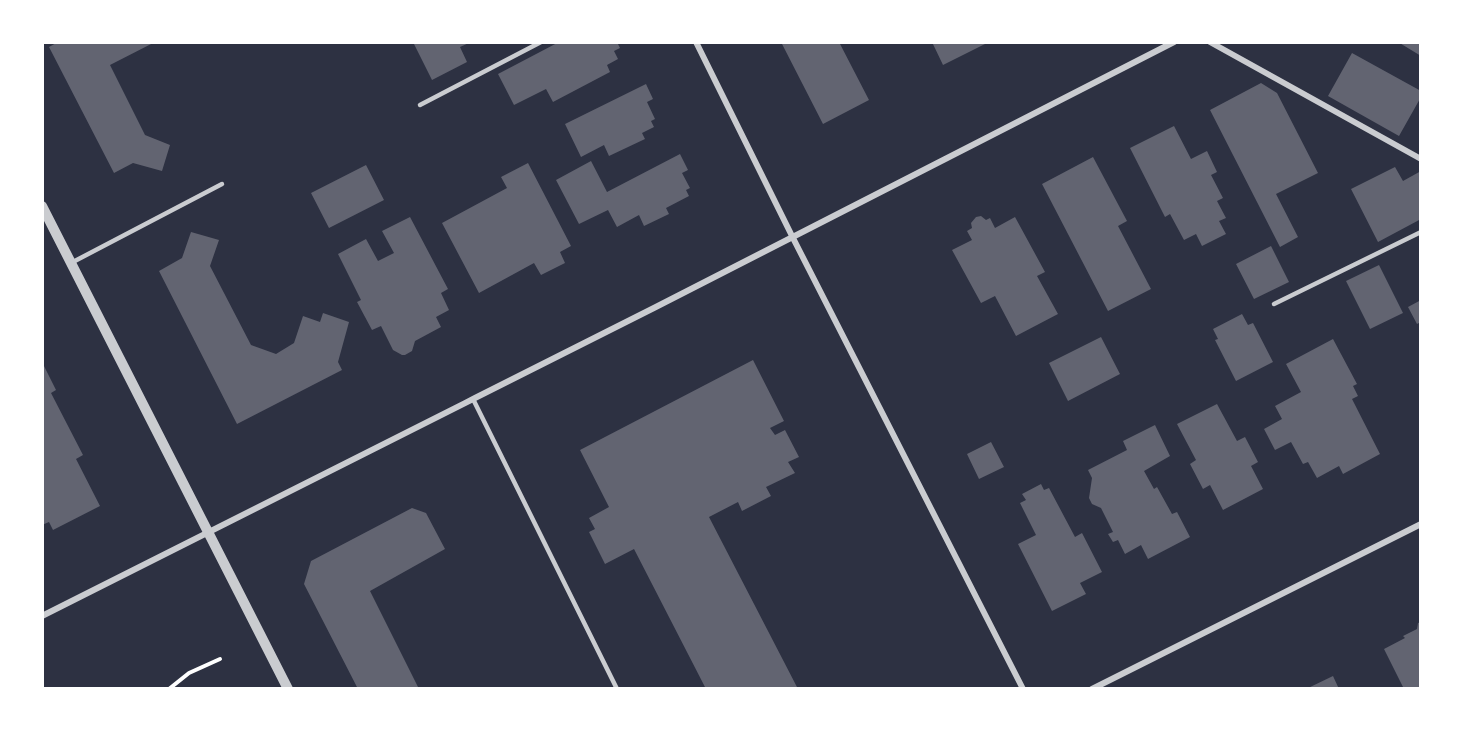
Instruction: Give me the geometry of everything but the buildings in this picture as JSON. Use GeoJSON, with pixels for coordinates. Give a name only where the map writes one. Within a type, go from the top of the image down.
{"type":"FeatureCollection","features":[{"type":"Feature","properties":{"kind":"street"},"geometry":{"type":"LineString","coordinates":[[696,42],[1023,689]]}},
{"type":"Feature","properties":{"kind":"street"},"geometry":{"type":"LineString","coordinates":[[42,616],[1174,42]]}},
{"type":"Feature","properties":{"kind":"street"},"geometry":{"type":"LineString","coordinates":[[1210,42],[1421,159]]}},
{"type":"Feature","properties":{"kind":"street"},"geometry":{"type":"LineString","coordinates":[[42,206],[288,689]]}},
{"type":"Feature","properties":{"kind":"street"},"geometry":{"type":"LineString","coordinates":[[1092,689],[1421,524]]}},
{"type":"Feature","properties":{"kind":"lane"},"geometry":{"type":"LineString","coordinates":[[420,105],[541,42]]}},
{"type":"Feature","properties":{"kind":"lane"},"geometry":{"type":"LineString","coordinates":[[71,263],[222,184]]}},
{"type":"Feature","properties":{"kind":"lane"},"geometry":{"type":"LineString","coordinates":[[1274,304],[1421,232]]}},
{"type":"Feature","properties":{"kind":"lane"},"geometry":{"type":"LineString","coordinates":[[473,399],[617,689]]}},
{"type":"Feature","properties":{"kind":"path"},"geometry":{"type":"LineString","coordinates":[[170,689],[189,673],[220,659]]}}]}
